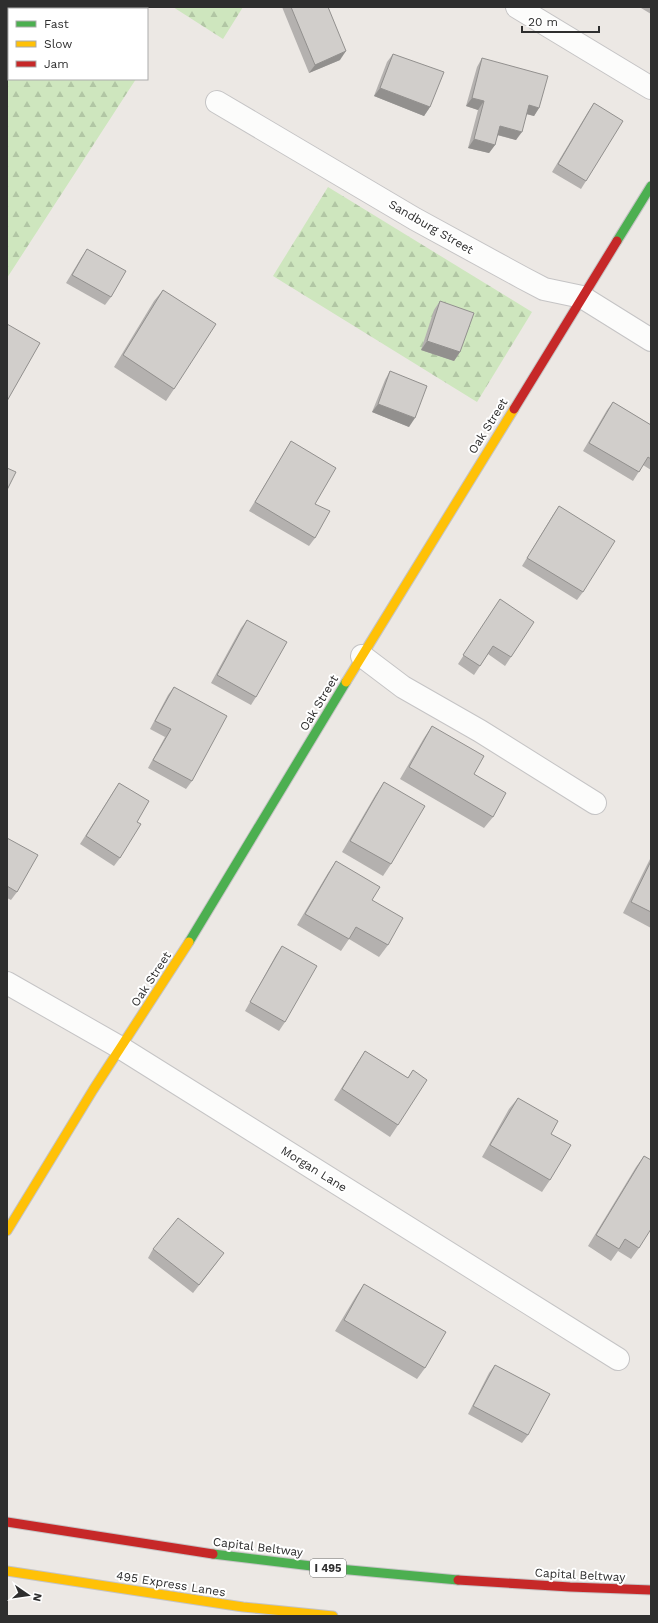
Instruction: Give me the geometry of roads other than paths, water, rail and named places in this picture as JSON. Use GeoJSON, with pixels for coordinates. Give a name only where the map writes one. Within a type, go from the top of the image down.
{"type":"FeatureCollection","features":[{"type":"Feature","properties":{"kind":"main road","name":"Oak Street"},"geometry":{"type":"LineString","coordinates":[[7,1231],[92,1090],[184,950],[362,656],[651,186]]}},
{"type":"Feature","properties":{"kind":"main road","name":"Capital Beltway"},"geometry":{"type":"LineString","coordinates":[[7,1522],[121,1540],[318,1567],[507,1583],[651,1590]]}},
{"type":"Feature","properties":{"kind":"main road","name":"495 Express Lanes"},"geometry":{"type":"LineString","coordinates":[[7,1571],[243,1607],[333,1616]]}},
{"type":"Feature","properties":{"kind":"street"},"geometry":{"type":"LineString","coordinates":[[517,7],[651,88]]}},
{"type":"Feature","properties":{"kind":"street","name":"Sandburg Street"},"geometry":{"type":"LineString","coordinates":[[217,102],[415,219],[544,289],[582,297],[651,340]]}},
{"type":"Feature","properties":{"kind":"street"},"geometry":{"type":"LineString","coordinates":[[362,656],[403,687],[480,731],[595,803]]}},
{"type":"Feature","properties":{"kind":"street","name":"Morgan Lane"},"geometry":{"type":"LineString","coordinates":[[7,983],[121,1048],[618,1359]]}}]}
